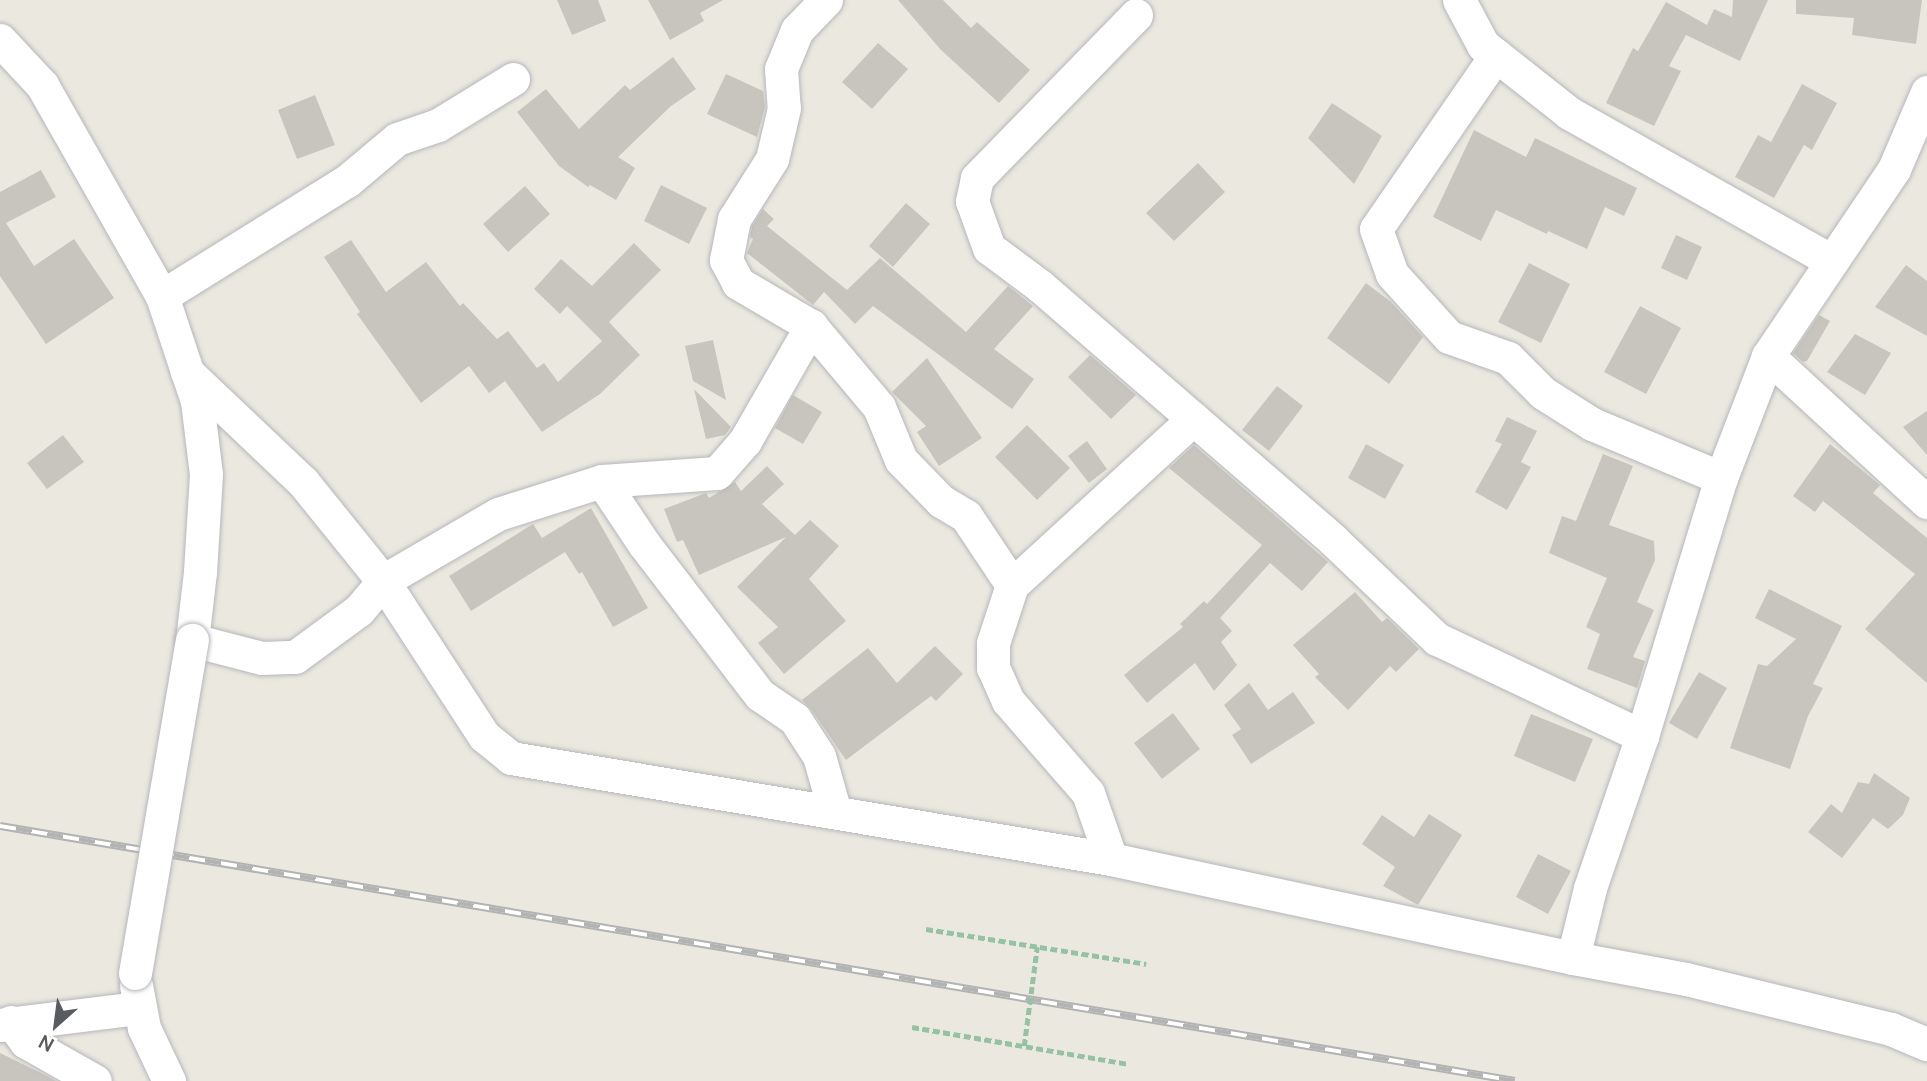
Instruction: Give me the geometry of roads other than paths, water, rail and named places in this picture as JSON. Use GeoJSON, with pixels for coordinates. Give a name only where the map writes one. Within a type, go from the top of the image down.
{"type":"FeatureCollection","features":[{"type":"Feature","properties":{"kind":"street"},"geometry":{"type":"LineString","coordinates":[[826,0],[797,30],[781,69],[784,107],[772,159],[734,219],[726,260],[738,283],[811,326],[879,407],[901,460],[941,501],[965,516],[1012,585]]}},
{"type":"Feature","properties":{"kind":"street"},"geometry":{"type":"LineString","coordinates":[[1459,0],[1483,44],[1569,113],[1830,260]]}},
{"type":"Feature","properties":{"kind":"street"},"geometry":{"type":"LineString","coordinates":[[1136,15],[977,178],[972,201],[989,248],[1040,286],[1333,540],[1437,639],[1642,736]]}},
{"type":"Feature","properties":{"kind":"street"},"geometry":{"type":"LineString","coordinates":[[0,40],[42,85],[162,296],[197,401],[206,474],[200,572],[192,640],[135,973],[144,1028],[169,1081]]}},
{"type":"Feature","properties":{"kind":"street"},"geometry":{"type":"LineString","coordinates":[[1496,55],[1376,229],[1392,274],[1449,337],[1508,358],[1542,393],[1592,424],[1721,478]]}},
{"type":"Feature","properties":{"kind":"street"},"geometry":{"type":"LineString","coordinates":[[162,296],[347,181],[397,139],[438,125],[513,79]]}},
{"type":"Feature","properties":{"kind":"street"},"geometry":{"type":"LineString","coordinates":[[1573,958],[1590,888],[1642,736],[1721,478],[1768,356],[1830,260],[1894,169],[1927,92]]}},
{"type":"Feature","properties":{"kind":"street"},"geometry":{"type":"LineString","coordinates":[[192,640],[262,658],[295,657],[359,610],[383,582],[498,514],[602,481],[717,473],[745,441],[811,326]]}},
{"type":"Feature","properties":{"kind":"street"},"geometry":{"type":"LineString","coordinates":[[1768,356],[1927,502]]}},
{"type":"Feature","properties":{"kind":"street"},"geometry":{"type":"LineString","coordinates":[[187,372],[303,482],[383,582],[484,736],[511,758],[1111,859],[1573,958],[1686,979],[1891,1029],[1927,1044]]}},
{"type":"Feature","properties":{"kind":"street"},"geometry":{"type":"LineString","coordinates":[[1111,859],[1088,793],[1007,701],[993,668],[993,643],[1012,585],[1194,419]]}},
{"type":"Feature","properties":{"kind":"street"},"geometry":{"type":"LineString","coordinates":[[602,481],[644,544],[760,695],[795,719],[819,756],[835,812]]}},
{"type":"Feature","properties":{"kind":"street"},"geometry":{"type":"LineString","coordinates":[[5,1023],[139,1008]]}},
{"type":"Feature","properties":{"kind":"street"},"geometry":{"type":"LineString","coordinates":[[5,1023],[26,1042],[95,1081]]}},
{"type":"Feature","properties":{"kind":"railway"},"geometry":{"type":"LineString","coordinates":[[0,826],[1515,1081]]}}]}
